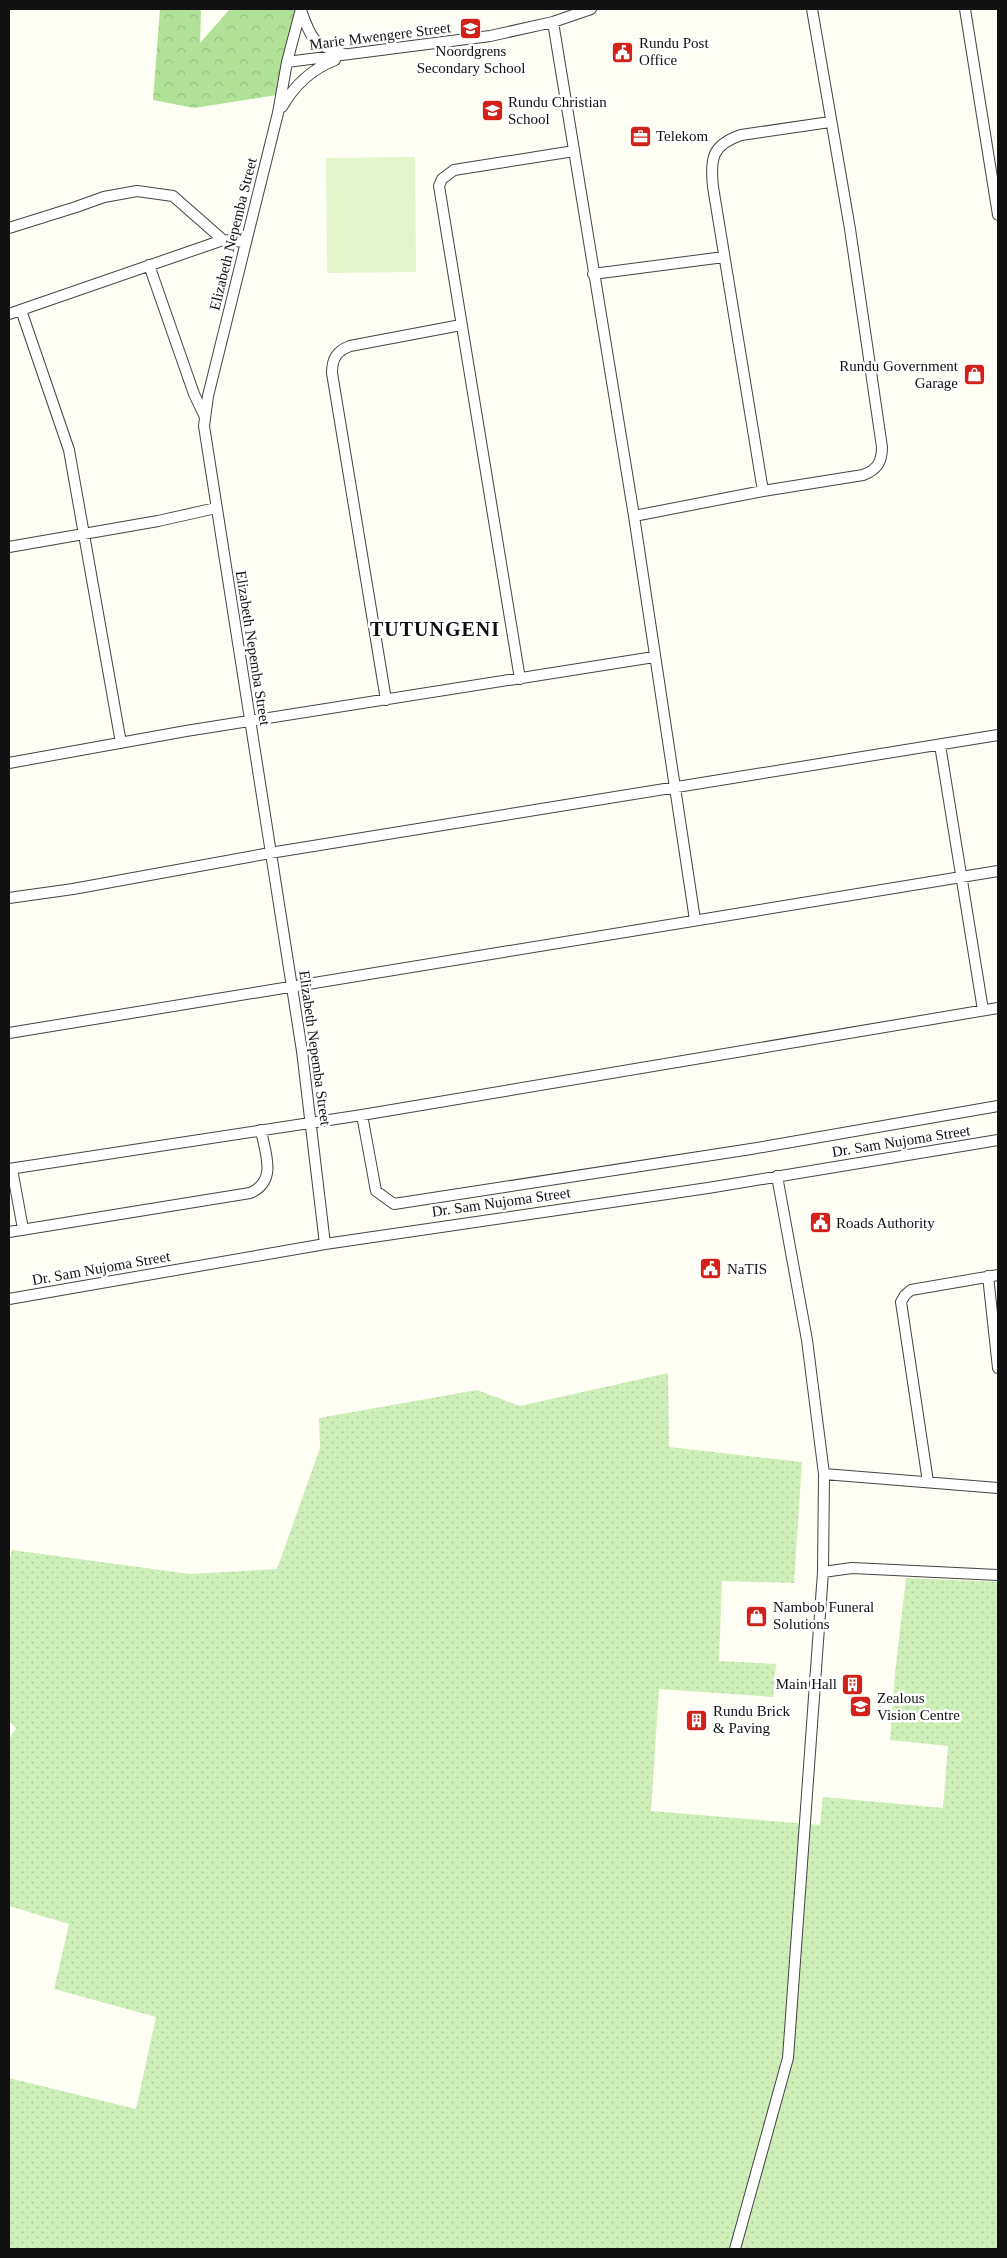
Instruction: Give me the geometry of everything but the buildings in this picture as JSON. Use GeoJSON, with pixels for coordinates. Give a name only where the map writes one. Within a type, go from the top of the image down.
{"type":"FeatureCollection","features":[{"type":"Feature","properties":{"kind":"street"},"geometry":{"type":"LineString","coordinates":[[301,9],[311,37],[330,50],[348,55]]}},
{"type":"Feature","properties":{"kind":"street","name":"Elizabeth Nepemba Street"},"geometry":{"type":"LineString","coordinates":[[301,9],[287,62],[278,112],[208,396],[205,417],[206,440],[216,508],[291,985],[325,1244]]}},
{"type":"Feature","properties":{"kind":"street","name":"Marie Mwengere Street"},"geometry":{"type":"LineString","coordinates":[[287,62],[490,36],[553,22],[591,9]]}},
{"type":"Feature","properties":{"kind":"street"},"geometry":{"type":"LineString","coordinates":[[634,516],[763,491],[863,475],[872,472],[882,458],[882,447],[850,229],[812,9]]}},
{"type":"Feature","properties":{"kind":"street"},"geometry":{"type":"LineString","coordinates":[[965,9],[998,215]]}},
{"type":"Feature","properties":{"kind":"street"},"geometry":{"type":"LineString","coordinates":[[553,22],[634,516],[673,789],[694,920]]}},
{"type":"Feature","properties":{"kind":"street"},"geometry":{"type":"LineString","coordinates":[[278,112],[300,82],[328,63],[348,55]]}},
{"type":"Feature","properties":{"kind":"street"},"geometry":{"type":"LineString","coordinates":[[763,491],[724,258],[711,170],[713,157],[719,146],[728,139],[741,134],[830,122]]}},
{"type":"Feature","properties":{"kind":"street"},"geometry":{"type":"LineString","coordinates":[[520,679],[439,192],[442,179],[454,170],[574,151]]}},
{"type":"Feature","properties":{"kind":"street"},"geometry":{"type":"LineString","coordinates":[[9,228],[76,208],[104,197],[137,191],[173,196],[223,240]]}},
{"type":"Feature","properties":{"kind":"street"},"geometry":{"type":"LineString","coordinates":[[9,314],[223,240],[246,242]]}},
{"type":"Feature","properties":{"kind":"street"},"geometry":{"type":"LineString","coordinates":[[593,274],[724,258]]}},
{"type":"Feature","properties":{"kind":"street"},"geometry":{"type":"LineString","coordinates":[[150,265],[194,394],[205,417]]}},
{"type":"Feature","properties":{"kind":"street"},"geometry":{"type":"LineString","coordinates":[[21,310],[69,450],[121,743]]}},
{"type":"Feature","properties":{"kind":"street"},"geometry":{"type":"LineString","coordinates":[[386,700],[333,383],[332,363],[336,355],[350,346],[461,325]]}},
{"type":"Feature","properties":{"kind":"street"},"geometry":{"type":"LineString","coordinates":[[9,547],[158,521],[216,508]]}},
{"type":"Feature","properties":{"kind":"street"},"geometry":{"type":"LineString","coordinates":[[9,763],[121,743],[654,657]]}},
{"type":"Feature","properties":{"kind":"street"},"geometry":{"type":"LineString","coordinates":[[9,898],[73,889],[270,852],[673,789],[998,735]]}},
{"type":"Feature","properties":{"kind":"street"},"geometry":{"type":"LineString","coordinates":[[940,745],[983,1010]]}},
{"type":"Feature","properties":{"kind":"street"},"geometry":{"type":"LineString","coordinates":[[9,1033],[291,985],[998,871]]}},
{"type":"Feature","properties":{"kind":"street"},"geometry":{"type":"LineString","coordinates":[[23,1229],[10,1169],[362,1115],[998,1008]]}},
{"type":"Feature","properties":{"kind":"street"},"geometry":{"type":"LineString","coordinates":[[362,1115],[376,1191],[394,1204],[751,1149],[998,1106]]}},
{"type":"Feature","properties":{"kind":"street"},"geometry":{"type":"LineString","coordinates":[[9,1232],[250,1193],[259,1189],[267,1178],[268,1170],[261,1130]]}},
{"type":"Feature","properties":{"kind":"street","name":"Dr. Sam Nujoma Street"},"geometry":{"type":"LineString","coordinates":[[9,1299],[325,1244],[777,1176],[998,1140]]}},
{"type":"Feature","properties":{"kind":"street"},"geometry":{"type":"LineString","coordinates":[[735,2249],[788,2058],[823,1572],[824,1474],[807,1340],[777,1176]]}},
{"type":"Feature","properties":{"kind":"street"},"geometry":{"type":"LineString","coordinates":[[928,1482],[901,1302],[905,1295],[911,1290],[993,1275],[998,1368]]}},
{"type":"Feature","properties":{"kind":"street"},"geometry":{"type":"LineString","coordinates":[[824,1474],[998,1488]]}},
{"type":"Feature","properties":{"kind":"street"},"geometry":{"type":"LineString","coordinates":[[823,1572],[852,1568],[998,1575]]}},
{"type":"Feature","properties":{"kind":"green space"},"geometry":{"type":"Polygon","coordinates":[[[160,9],[201,9],[200,43],[230,9],[296,9],[277,95],[194,108],[153,100],[160,9]]]}},
{"type":"Feature","properties":{"kind":"green space"},"geometry":{"type":"Polygon","coordinates":[[[415,157],[416,272],[327,273],[326,158],[415,157]]]}},
{"type":"Feature","properties":{"kind":"green space"},"geometry":{"type":"Polygon","coordinates":[[[668,1373],[669,1447],[802,1462],[794,1583],[722,1581],[719,1661],[776,1664],[773,1697],[659,1689],[651,1811],[820,1825],[823,1797],[943,1808],[948,1746],[890,1740],[895,1673],[906,1578],[998,1582],[998,2249],[9,2249],[9,2078],[136,2109],[156,2017],[54,1989],[69,1924],[9,1906],[9,1739],[16,1728],[9,1721],[9,1562],[12,1550],[190,1574],[277,1569],[320,1448],[319,1418],[477,1390],[520,1406],[668,1373]]]}},
{"type":"Feature","properties":{"kind":"place","name":"Noordgrens Secondary School"},"geometry":{"type":"Point","coordinates":[471,28]}},
{"type":"Feature","properties":{"kind":"place","name":"Rundu Post Office"},"geometry":{"type":"Point","coordinates":[623,52]}},
{"type":"Feature","properties":{"kind":"place","name":"Rundu Christian School"},"geometry":{"type":"Point","coordinates":[492,111]}},
{"type":"Feature","properties":{"kind":"place","name":"Telekom"},"geometry":{"type":"Point","coordinates":[640,136]}},
{"type":"Feature","properties":{"kind":"place","name":"Rundu Government Garage"},"geometry":{"type":"Point","coordinates":[974,375]}},
{"type":"Feature","properties":{"kind":"place","name":"Roads Authority"},"geometry":{"type":"Point","coordinates":[820,1223]}},
{"type":"Feature","properties":{"kind":"place","name":"NaTIS"},"geometry":{"type":"Point","coordinates":[711,1269]}},
{"type":"Feature","properties":{"kind":"place","name":"Nambob Funeral Solutions"},"geometry":{"type":"Point","coordinates":[757,1616]}},
{"type":"Feature","properties":{"kind":"place","name":"Main Hall"},"geometry":{"type":"Point","coordinates":[853,1684]}},
{"type":"Feature","properties":{"kind":"place","name":"Zealous Vision Centre"},"geometry":{"type":"Point","coordinates":[861,1707]}},
{"type":"Feature","properties":{"kind":"place","name":"Rundu Brick & Paving"},"geometry":{"type":"Point","coordinates":[697,1720]}},
{"type":"Feature","properties":{"kind":"district","name":"TUTUNGENI"},"geometry":{"type":"Point","coordinates":[435,629]}}]}
